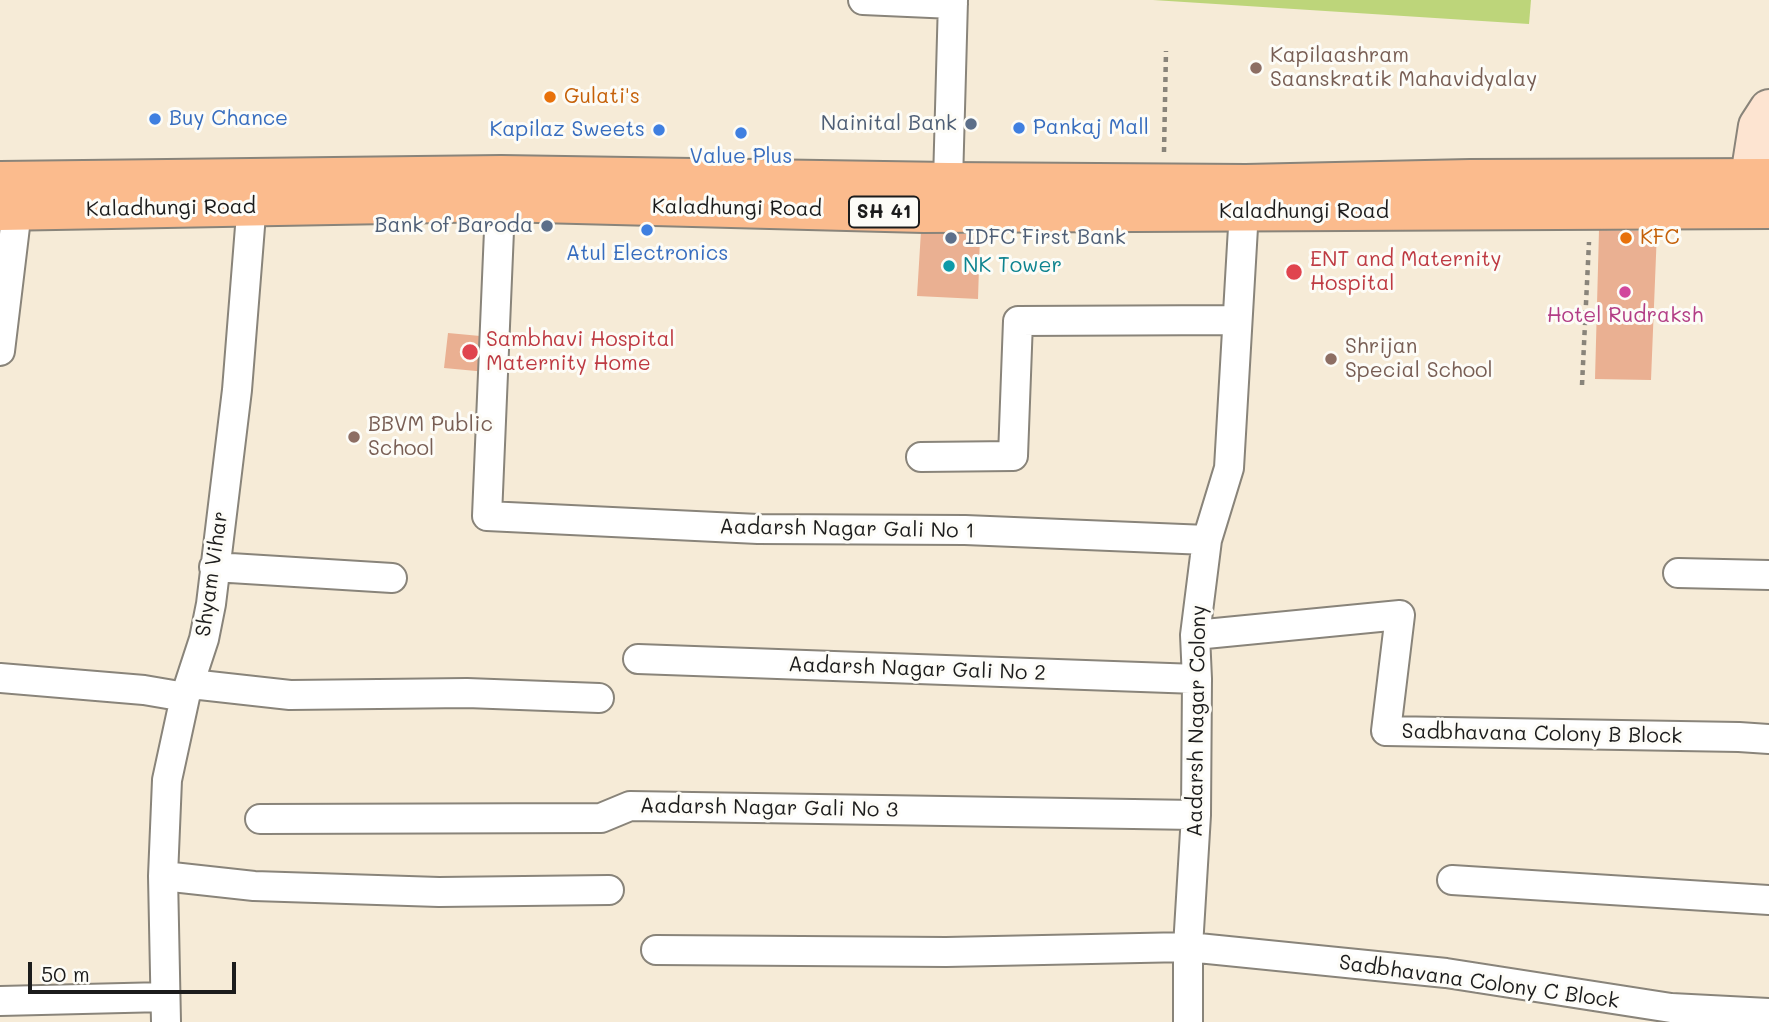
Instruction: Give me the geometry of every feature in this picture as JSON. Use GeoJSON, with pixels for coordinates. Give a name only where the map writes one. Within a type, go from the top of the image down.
{"type":"FeatureCollection","features":[{"type":"Feature","properties":{"kind":"main road","name":"Kaladhungi Road"},"geometry":{"type":"LineString","coordinates":[[932,193],[1163,184],[1245,199],[1470,179],[1759,193]]}},
{"type":"Feature","properties":{"kind":"main road","name":"Kaladhungi Road"},"geometry":{"type":"LineString","coordinates":[[6,201],[500,189],[1245,199],[1591,210],[1759,193]]}},
{"type":"Feature","properties":{"kind":"street"},"geometry":{"type":"LineString","coordinates":[[863,0],[953,2],[932,193]]}},
{"type":"Feature","properties":{"kind":"street"},"geometry":{"type":"LineString","coordinates":[[1759,193],[1758,126],[1769,109]]}},
{"type":"Feature","properties":{"kind":"street","name":"Aadarsh Nagar Gali No 1"},"geometry":{"type":"LineString","coordinates":[[500,189],[487,516],[758,529],[965,530],[1207,540]]}},
{"type":"Feature","properties":{"kind":"street","name":"Shyam Vihar"},"geometry":{"type":"LineString","coordinates":[[166,1009],[163,876],[167,780],[211,604],[237,390],[253,193]]}},
{"type":"Feature","properties":{"kind":"street","name":"Aadarsh Nagar Colony"},"geometry":{"type":"LineString","coordinates":[[1188,1022],[1188,947],[1196,815],[1195,635],[1207,540],[1228,468],[1245,199]]}},
{"type":"Feature","properties":{"kind":"street"},"geometry":{"type":"LineString","coordinates":[[0,351],[6,201]]}},
{"type":"Feature","properties":{"kind":"street"},"geometry":{"type":"LineString","coordinates":[[921,457],[1013,456],[1018,321],[1236,320]]}},
{"type":"Feature","properties":{"kind":"street"},"geometry":{"type":"LineString","coordinates":[[214,567],[392,578]]}},
{"type":"Feature","properties":{"kind":"street"},"geometry":{"type":"LineString","coordinates":[[1678,573],[1769,575]]}},
{"type":"Feature","properties":{"kind":"street","name":"Sadbhavana Colony B Block"},"geometry":{"type":"LineString","coordinates":[[1195,635],[1400,615],[1386,732],[1769,739]]}},
{"type":"Feature","properties":{"kind":"street","name":"Aadarsh Nagar Gali No 2"},"geometry":{"type":"LineString","coordinates":[[638,659],[1197,679]]}},
{"type":"Feature","properties":{"kind":"street"},"geometry":{"type":"LineString","coordinates":[[0,678],[144,690],[290,695],[467,694],[599,698]]}},
{"type":"Feature","properties":{"kind":"street","name":"Aadarsh Nagar Gali No 3"},"geometry":{"type":"LineString","coordinates":[[260,819],[601,818],[629,806],[1196,815]]}},
{"type":"Feature","properties":{"kind":"street"},"geometry":{"type":"LineString","coordinates":[[163,876],[254,886],[399,891],[609,890]]}},
{"type":"Feature","properties":{"kind":"street"},"geometry":{"type":"LineString","coordinates":[[1452,880],[1769,900]]}},
{"type":"Feature","properties":{"kind":"street","name":"Sadbhavana Colony C Block"},"geometry":{"type":"LineString","coordinates":[[656,950],[946,953],[1188,947],[1446,973],[1671,1008],[1769,1013]]}},
{"type":"Feature","properties":{"kind":"street"},"geometry":{"type":"LineString","coordinates":[[0,1001],[166,1009]]}},
{"type":"Feature","properties":{"kind":"path"},"geometry":{"type":"LineString","coordinates":[[1163,184],[1166,51]]}},
{"type":"Feature","properties":{"kind":"path"},"geometry":{"type":"LineString","coordinates":[[1581,385],[1591,210]]}},
{"type":"Feature","properties":{"kind":"green space"},"geometry":{"type":"Polygon","coordinates":[[[1153,0],[1531,0],[1529,24],[1153,0]]]}},
{"type":"Feature","properties":{"kind":"building"},"geometry":{"type":"Polygon","coordinates":[[[1599,230],[1657,231],[1651,380],[1595,379],[1599,230]]]}},
{"type":"Feature","properties":{"kind":"building","name":"NK Tower"},"geometry":{"type":"Polygon","coordinates":[[[921,231],[980,235],[978,299],[917,296],[921,231]]]}},
{"type":"Feature","properties":{"kind":"building"},"geometry":{"type":"Polygon","coordinates":[[[448,333],[491,337],[487,372],[444,368],[448,333]]]}},
{"type":"Feature","properties":{"kind":"place","name":"Kapilaashram Saanskratik Mahavidyalay"},"geometry":{"type":"Point","coordinates":[1256,68]}},
{"type":"Feature","properties":{"kind":"place","name":"Gulati's"},"geometry":{"type":"Point","coordinates":[550,97]}},
{"type":"Feature","properties":{"kind":"place","name":"Buy Chance"},"geometry":{"type":"Point","coordinates":[155,119]}},
{"type":"Feature","properties":{"kind":"place","name":"Nainital Bank"},"geometry":{"type":"Point","coordinates":[971,124]}},
{"type":"Feature","properties":{"kind":"place","name":"Pankaj Mall"},"geometry":{"type":"Point","coordinates":[1019,128]}},
{"type":"Feature","properties":{"kind":"place","name":"Kapilaz Sweets"},"geometry":{"type":"Point","coordinates":[659,130]}},
{"type":"Feature","properties":{"kind":"place","name":"Value Plus"},"geometry":{"type":"Point","coordinates":[741,133]}},
{"type":"Feature","properties":{"kind":"place","name":"Bank of Baroda"},"geometry":{"type":"Point","coordinates":[547,226]}},
{"type":"Feature","properties":{"kind":"place","name":"Atul Electronics"},"geometry":{"type":"Point","coordinates":[647,230]}},
{"type":"Feature","properties":{"kind":"place","name":"IDFC First Bank"},"geometry":{"type":"Point","coordinates":[951,238]}},
{"type":"Feature","properties":{"kind":"place","name":"KFC"},"geometry":{"type":"Point","coordinates":[1626,238]}},
{"type":"Feature","properties":{"kind":"place","name":"NK Tower"},"geometry":{"type":"Point","coordinates":[949,266]}},
{"type":"Feature","properties":{"kind":"place","name":"ENT and Maternity Hospital"},"geometry":{"type":"Point","coordinates":[1294,272]}},
{"type":"Feature","properties":{"kind":"place","name":"Hotel Rudraksh"},"geometry":{"type":"Point","coordinates":[1625,292]}},
{"type":"Feature","properties":{"kind":"place","name":"Sambhavi Hospital Maternity Home"},"geometry":{"type":"Point","coordinates":[470,352]}},
{"type":"Feature","properties":{"kind":"place","name":"Shrijan Special School"},"geometry":{"type":"Point","coordinates":[1331,359]}},
{"type":"Feature","properties":{"kind":"place","name":"BBVM Public School"},"geometry":{"type":"Point","coordinates":[354,437]}}]}
